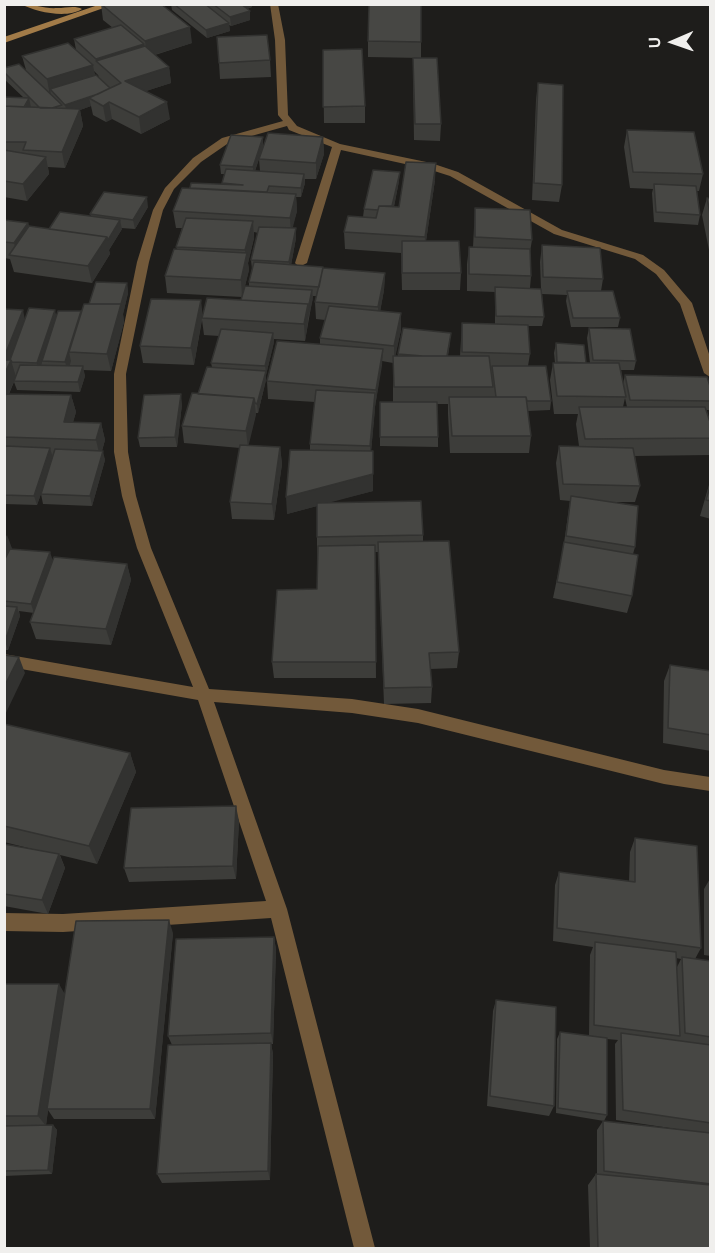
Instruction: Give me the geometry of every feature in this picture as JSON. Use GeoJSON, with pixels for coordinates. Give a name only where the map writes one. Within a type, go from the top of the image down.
{"type":"FeatureCollection","features":[{"type":"Feature","properties":{"kind":"main road"},"geometry":{"type":"LineString","coordinates":[[25,4],[52,11],[109,5]]}},
{"type":"Feature","properties":{"kind":"main road"},"geometry":{"type":"LineString","coordinates":[[4,40],[109,5]]}},
{"type":"Feature","properties":{"kind":"street"},"geometry":{"type":"LineString","coordinates":[[274,4],[280,40],[283,115],[293,128],[337,146],[431,166],[454,174],[558,232],[639,257],[660,272],[686,303],[711,373]]}},
{"type":"Feature","properties":{"kind":"street"},"geometry":{"type":"LineString","coordinates":[[288,123],[226,140],[197,160],[170,188],[158,210],[143,262],[120,374],[121,452],[129,496],[144,548],[204,695],[278,909],[365,1248]]}},
{"type":"Feature","properties":{"kind":"street"},"geometry":{"type":"LineString","coordinates":[[301,263],[337,146]]}},
{"type":"Feature","properties":{"kind":"street"},"geometry":{"type":"LineString","coordinates":[[4,660],[204,695],[340,704],[418,716],[664,777],[711,784]]}},
{"type":"Feature","properties":{"kind":"street"},"geometry":{"type":"LineString","coordinates":[[4,922],[63,923],[278,909]]}},
{"type":"Feature","properties":{"kind":"building"},"geometry":{"type":"Polygon","coordinates":[[[101,4],[161,4],[190,27],[145,41],[101,4]]]}},
{"type":"Feature","properties":{"kind":"building"},"geometry":{"type":"Polygon","coordinates":[[[174,4],[205,4],[229,23],[206,30],[174,4]]]}},
{"type":"Feature","properties":{"kind":"building"},"geometry":{"type":"Polygon","coordinates":[[[213,4],[241,4],[250,11],[230,17],[213,4]]]}},
{"type":"Feature","properties":{"kind":"building"},"geometry":{"type":"Polygon","coordinates":[[[369,4],[421,4],[421,42],[368,41],[369,4]]]}},
{"type":"Feature","properties":{"kind":"building"},"geometry":{"type":"Polygon","coordinates":[[[121,25],[144,44],[96,59],[74,39],[121,25]]]}},
{"type":"Feature","properties":{"kind":"building"},"geometry":{"type":"Polygon","coordinates":[[[267,35],[270,60],[219,63],[217,37],[267,35]]]}},
{"type":"Feature","properties":{"kind":"building"},"geometry":{"type":"Polygon","coordinates":[[[68,43],[93,65],[47,79],[22,56],[68,43]]]}},
{"type":"Feature","properties":{"kind":"building"},"geometry":{"type":"Polygon","coordinates":[[[145,46],[169,67],[125,81],[167,102],[139,117],[109,102],[103,106],[89,98],[121,83],[96,61],[145,46]]]}},
{"type":"Feature","properties":{"kind":"building"},"geometry":{"type":"Polygon","coordinates":[[[362,49],[365,106],[323,107],[323,50],[362,49]]]}},
{"type":"Feature","properties":{"kind":"building"},"geometry":{"type":"Polygon","coordinates":[[[413,58],[437,58],[441,124],[415,124],[413,58]]]}},
{"type":"Feature","properties":{"kind":"building"},"geometry":{"type":"Polygon","coordinates":[[[19,64],[62,105],[40,108],[4,72],[4,68],[19,64]]]}},
{"type":"Feature","properties":{"kind":"building"},"geometry":{"type":"Polygon","coordinates":[[[96,75],[110,88],[65,105],[50,89],[96,75]]]}},
{"type":"Feature","properties":{"kind":"building"},"geometry":{"type":"Polygon","coordinates":[[[538,83],[563,85],[562,185],[534,183],[538,83]]]}},
{"type":"Feature","properties":{"kind":"building"},"geometry":{"type":"Polygon","coordinates":[[[4,97],[29,98],[24,107],[4,106],[4,97]]]}},
{"type":"Feature","properties":{"kind":"building"},"geometry":{"type":"Polygon","coordinates":[[[4,106],[80,109],[62,152],[23,150],[26,142],[4,142],[4,106]]]}},
{"type":"Feature","properties":{"kind":"building"},"geometry":{"type":"Polygon","coordinates":[[[627,130],[694,132],[703,174],[633,172],[627,130]]]}},
{"type":"Feature","properties":{"kind":"building"},"geometry":{"type":"Polygon","coordinates":[[[268,133],[323,137],[316,163],[259,159],[268,133]]]}},
{"type":"Feature","properties":{"kind":"building"},"geometry":{"type":"Polygon","coordinates":[[[231,135],[263,137],[253,167],[220,165],[231,135]]]}},
{"type":"Feature","properties":{"kind":"building"},"geometry":{"type":"Polygon","coordinates":[[[4,150],[46,157],[23,184],[4,181],[4,150]]]}},
{"type":"Feature","properties":{"kind":"building"},"geometry":{"type":"Polygon","coordinates":[[[406,162],[436,163],[425,237],[344,232],[348,216],[376,218],[379,206],[399,207],[406,162]]]}},
{"type":"Feature","properties":{"kind":"building"},"geometry":{"type":"Polygon","coordinates":[[[226,169],[304,174],[301,188],[269,186],[267,192],[190,188],[191,183],[243,185],[222,183],[226,169]]]}},
{"type":"Feature","properties":{"kind":"building"},"geometry":{"type":"Polygon","coordinates":[[[373,170],[400,172],[392,206],[379,206],[378,210],[364,209],[373,170]]]}},
{"type":"Feature","properties":{"kind":"building"},"geometry":{"type":"Polygon","coordinates":[[[654,184],[696,186],[700,215],[656,212],[654,184]]]}},
{"type":"Feature","properties":{"kind":"building"},"geometry":{"type":"Polygon","coordinates":[[[182,188],[296,194],[290,218],[173,211],[182,188]]]}},
{"type":"Feature","properties":{"kind":"building"},"geometry":{"type":"Polygon","coordinates":[[[104,192],[147,197],[133,220],[90,214],[104,192]]]}},
{"type":"Feature","properties":{"kind":"building"},"geometry":{"type":"Polygon","coordinates":[[[707,198],[711,199],[711,219],[707,198]]]}},
{"type":"Feature","properties":{"kind":"building"},"geometry":{"type":"Polygon","coordinates":[[[475,208],[530,210],[532,240],[475,237],[475,208]]]}},
{"type":"Feature","properties":{"kind":"building"},"geometry":{"type":"Polygon","coordinates":[[[60,212],[120,220],[108,240],[107,237],[49,229],[60,212]]]}},
{"type":"Feature","properties":{"kind":"building"},"geometry":{"type":"Polygon","coordinates":[[[186,218],[253,221],[245,250],[176,247],[186,218]]]}},
{"type":"Feature","properties":{"kind":"building"},"geometry":{"type":"Polygon","coordinates":[[[4,220],[28,223],[14,243],[4,242],[4,220]]]}},
{"type":"Feature","properties":{"kind":"building"},"geometry":{"type":"Polygon","coordinates":[[[29,226],[107,237],[88,266],[9,255],[29,226]]]}},
{"type":"Feature","properties":{"kind":"building"},"geometry":{"type":"Polygon","coordinates":[[[259,227],[296,228],[289,262],[251,260],[259,227]]]}},
{"type":"Feature","properties":{"kind":"building"},"geometry":{"type":"Polygon","coordinates":[[[402,241],[459,241],[461,273],[402,273],[402,241]]]}},
{"type":"Feature","properties":{"kind":"building"},"geometry":{"type":"Polygon","coordinates":[[[542,245],[600,248],[603,279],[543,277],[542,245]]]}},
{"type":"Feature","properties":{"kind":"building"},"geometry":{"type":"Polygon","coordinates":[[[469,247],[530,249],[531,276],[469,274],[469,247]]]}},
{"type":"Feature","properties":{"kind":"building"},"geometry":{"type":"Polygon","coordinates":[[[174,249],[247,253],[241,280],[165,276],[174,249]]]}},
{"type":"Feature","properties":{"kind":"building"},"geometry":{"type":"Polygon","coordinates":[[[254,262],[323,267],[319,287],[249,282],[254,262]]]}},
{"type":"Feature","properties":{"kind":"building"},"geometry":{"type":"Polygon","coordinates":[[[323,268],[385,273],[378,307],[315,302],[323,268]]]}},
{"type":"Feature","properties":{"kind":"building"},"geometry":{"type":"Polygon","coordinates":[[[96,282],[127,283],[121,304],[89,304],[96,282]]]}},
{"type":"Feature","properties":{"kind":"building"},"geometry":{"type":"Polygon","coordinates":[[[245,286],[312,290],[308,309],[308,304],[241,300],[245,286]]]}},
{"type":"Feature","properties":{"kind":"building"},"geometry":{"type":"Polygon","coordinates":[[[495,287],[541,289],[544,317],[496,316],[495,287]]]}},
{"type":"Feature","properties":{"kind":"building"},"geometry":{"type":"Polygon","coordinates":[[[567,291],[613,291],[620,318],[573,318],[567,291]]]}},
{"type":"Feature","properties":{"kind":"building"},"geometry":{"type":"Polygon","coordinates":[[[207,298],[308,304],[304,324],[202,318],[207,298]]]}},
{"type":"Feature","properties":{"kind":"building"},"geometry":{"type":"Polygon","coordinates":[[[151,299],[201,300],[191,348],[140,346],[151,299]]]}},
{"type":"Feature","properties":{"kind":"building"},"geometry":{"type":"Polygon","coordinates":[[[84,304],[121,304],[107,354],[69,352],[84,304]]]}},
{"type":"Feature","properties":{"kind":"building"},"geometry":{"type":"Polygon","coordinates":[[[329,306],[401,313],[394,346],[320,338],[329,306]]]}},
{"type":"Feature","properties":{"kind":"building"},"geometry":{"type":"Polygon","coordinates":[[[29,308],[55,310],[37,363],[12,362],[10,360],[29,308]]]}},
{"type":"Feature","properties":{"kind":"building"},"geometry":{"type":"Polygon","coordinates":[[[4,309],[23,310],[5,355],[4,355],[4,309]]]}},
{"type":"Feature","properties":{"kind":"building"},"geometry":{"type":"Polygon","coordinates":[[[58,311],[81,311],[65,362],[42,361],[58,311]]]}},
{"type":"Feature","properties":{"kind":"building"},"geometry":{"type":"Polygon","coordinates":[[[462,323],[528,325],[530,354],[462,352],[462,323]]]}},
{"type":"Feature","properties":{"kind":"building"},"geometry":{"type":"Polygon","coordinates":[[[403,328],[451,333],[447,356],[398,354],[403,328]]]}},
{"type":"Feature","properties":{"kind":"building"},"geometry":{"type":"Polygon","coordinates":[[[589,328],[630,329],[636,361],[593,360],[589,328]]]}},
{"type":"Feature","properties":{"kind":"building"},"geometry":{"type":"Polygon","coordinates":[[[221,329],[273,333],[265,366],[211,363],[221,329]]]}},
{"type":"Feature","properties":{"kind":"building"},"geometry":{"type":"Polygon","coordinates":[[[277,341],[383,349],[376,390],[267,381],[277,341]]]}},
{"type":"Feature","properties":{"kind":"building"},"geometry":{"type":"Polygon","coordinates":[[[556,343],[584,345],[586,363],[557,362],[556,343]]]}},
{"type":"Feature","properties":{"kind":"building"},"geometry":{"type":"Polygon","coordinates":[[[393,356],[489,356],[493,387],[394,387],[393,356]]]}},
{"type":"Feature","properties":{"kind":"building"},"geometry":{"type":"Polygon","coordinates":[[[4,360],[11,360],[4,375],[4,360]]]}},
{"type":"Feature","properties":{"kind":"building"},"geometry":{"type":"Polygon","coordinates":[[[553,363],[619,363],[626,397],[557,396],[553,363]]]}},
{"type":"Feature","properties":{"kind":"building"},"geometry":{"type":"Polygon","coordinates":[[[20,365],[83,366],[78,382],[14,381],[20,365]]]}},
{"type":"Feature","properties":{"kind":"building"},"geometry":{"type":"Polygon","coordinates":[[[492,366],[546,366],[551,401],[527,401],[526,397],[496,397],[492,366]]]}},
{"type":"Feature","properties":{"kind":"building"},"geometry":{"type":"Polygon","coordinates":[[[207,367],[266,371],[257,404],[254,398],[198,394],[207,367]]]}},
{"type":"Feature","properties":{"kind":"building"},"geometry":{"type":"Polygon","coordinates":[[[625,375],[707,377],[711,389],[711,401],[630,400],[625,375]]]}},
{"type":"Feature","properties":{"kind":"building"},"geometry":{"type":"Polygon","coordinates":[[[316,390],[375,393],[370,446],[310,444],[316,390]]]}},
{"type":"Feature","properties":{"kind":"building"},"geometry":{"type":"Polygon","coordinates":[[[192,393],[254,398],[246,431],[182,426],[192,393]]]}},
{"type":"Feature","properties":{"kind":"building"},"geometry":{"type":"Polygon","coordinates":[[[6,394],[71,395],[64,422],[101,423],[96,440],[4,437],[6,394]]]}},
{"type":"Feature","properties":{"kind":"building"},"geometry":{"type":"Polygon","coordinates":[[[181,394],[175,437],[138,438],[144,395],[181,394]]]}},
{"type":"Feature","properties":{"kind":"building"},"geometry":{"type":"Polygon","coordinates":[[[449,397],[526,397],[531,436],[452,436],[449,397]]]}},
{"type":"Feature","properties":{"kind":"building"},"geometry":{"type":"Polygon","coordinates":[[[380,402],[437,402],[438,437],[380,437],[380,402]]]}},
{"type":"Feature","properties":{"kind":"building"},"geometry":{"type":"Polygon","coordinates":[[[579,407],[705,407],[711,425],[711,438],[585,439],[579,407]]]}},
{"type":"Feature","properties":{"kind":"building"},"geometry":{"type":"Polygon","coordinates":[[[240,445],[280,447],[272,504],[230,502],[240,445]]]}},
{"type":"Feature","properties":{"kind":"building"},"geometry":{"type":"Polygon","coordinates":[[[6,446],[50,448],[34,496],[4,495],[4,450],[6,446]]]}},
{"type":"Feature","properties":{"kind":"building"},"geometry":{"type":"Polygon","coordinates":[[[559,446],[633,448],[640,486],[563,484],[559,446]]]}},
{"type":"Feature","properties":{"kind":"building"},"geometry":{"type":"Polygon","coordinates":[[[55,449],[103,451],[90,496],[41,494],[55,449]]]}},
{"type":"Feature","properties":{"kind":"building"},"geometry":{"type":"Polygon","coordinates":[[[290,450],[373,451],[373,474],[286,497],[290,450]]]}},
{"type":"Feature","properties":{"kind":"building"},"geometry":{"type":"Polygon","coordinates":[[[711,483],[711,501],[706,500],[711,483]]]}},
{"type":"Feature","properties":{"kind":"building"},"geometry":{"type":"Polygon","coordinates":[[[571,496],[638,506],[635,547],[566,536],[571,496]]]}},
{"type":"Feature","properties":{"kind":"building"},"geometry":{"type":"Polygon","coordinates":[[[421,501],[423,535],[317,537],[317,503],[421,501]]]}},
{"type":"Feature","properties":{"kind":"building"},"geometry":{"type":"Polygon","coordinates":[[[449,541],[459,652],[429,653],[432,687],[384,688],[378,542],[449,541]]]}},
{"type":"Feature","properties":{"kind":"building"},"geometry":{"type":"Polygon","coordinates":[[[564,542],[638,555],[632,596],[557,582],[564,542]]]}},
{"type":"Feature","properties":{"kind":"building"},"geometry":{"type":"Polygon","coordinates":[[[375,545],[376,662],[272,662],[277,590],[317,589],[318,546],[375,545]]]}},
{"type":"Feature","properties":{"kind":"building"},"geometry":{"type":"Polygon","coordinates":[[[10,549],[50,552],[31,604],[4,601],[4,561],[10,549]]]}},
{"type":"Feature","properties":{"kind":"building"},"geometry":{"type":"Polygon","coordinates":[[[54,557],[127,564],[106,629],[30,622],[54,557]]]}},
{"type":"Feature","properties":{"kind":"building"},"geometry":{"type":"Polygon","coordinates":[[[4,606],[17,607],[5,641],[4,641],[4,606]]]}},
{"type":"Feature","properties":{"kind":"building"},"geometry":{"type":"Polygon","coordinates":[[[4,655],[19,657],[4,687],[4,655]]]}},
{"type":"Feature","properties":{"kind":"building"},"geometry":{"type":"Polygon","coordinates":[[[670,665],[711,671],[711,735],[668,728],[670,665]]]}},
{"type":"Feature","properties":{"kind":"building"},"geometry":{"type":"Polygon","coordinates":[[[4,724],[130,753],[89,846],[4,826],[4,724]]]}},
{"type":"Feature","properties":{"kind":"building"},"geometry":{"type":"Polygon","coordinates":[[[236,806],[233,866],[124,868],[131,808],[236,806]]]}},
{"type":"Feature","properties":{"kind":"building"},"geometry":{"type":"Polygon","coordinates":[[[635,838],[697,846],[701,948],[557,928],[559,872],[635,882],[635,838]]]}},
{"type":"Feature","properties":{"kind":"building"},"geometry":{"type":"Polygon","coordinates":[[[4,844],[59,854],[42,900],[4,894],[4,844]]]}},
{"type":"Feature","properties":{"kind":"building"},"geometry":{"type":"Polygon","coordinates":[[[169,920],[150,1109],[47,1109],[76,921],[169,920]]]}},
{"type":"Feature","properties":{"kind":"building"},"geometry":{"type":"Polygon","coordinates":[[[274,937],[271,1033],[168,1036],[176,939],[274,937]]]}},
{"type":"Feature","properties":{"kind":"building"},"geometry":{"type":"Polygon","coordinates":[[[595,942],[676,952],[680,1036],[594,1025],[595,942]]]}},
{"type":"Feature","properties":{"kind":"building"},"geometry":{"type":"Polygon","coordinates":[[[682,957],[711,961],[711,1037],[685,1033],[682,957]]]}},
{"type":"Feature","properties":{"kind":"building"},"geometry":{"type":"Polygon","coordinates":[[[4,984],[59,984],[38,1116],[4,1116],[4,984]]]}},
{"type":"Feature","properties":{"kind":"building"},"geometry":{"type":"Polygon","coordinates":[[[496,1000],[556,1007],[554,1106],[490,1096],[496,1000]]]}},
{"type":"Feature","properties":{"kind":"building"},"geometry":{"type":"Polygon","coordinates":[[[560,1032],[607,1038],[607,1115],[558,1108],[560,1032]]]}},
{"type":"Feature","properties":{"kind":"building"},"geometry":{"type":"Polygon","coordinates":[[[621,1033],[711,1045],[711,1123],[623,1110],[621,1033]]]}},
{"type":"Feature","properties":{"kind":"building"},"geometry":{"type":"Polygon","coordinates":[[[271,1043],[268,1171],[157,1174],[168,1045],[271,1043]]]}},
{"type":"Feature","properties":{"kind":"building"},"geometry":{"type":"Polygon","coordinates":[[[603,1121],[711,1133],[711,1184],[604,1171],[603,1121]]]}},
{"type":"Feature","properties":{"kind":"building"},"geometry":{"type":"Polygon","coordinates":[[[53,1125],[48,1170],[4,1171],[4,1126],[53,1125]]]}},
{"type":"Feature","properties":{"kind":"building"},"geometry":{"type":"Polygon","coordinates":[[[596,1174],[711,1185],[711,1248],[598,1248],[596,1174]]]}}]}
